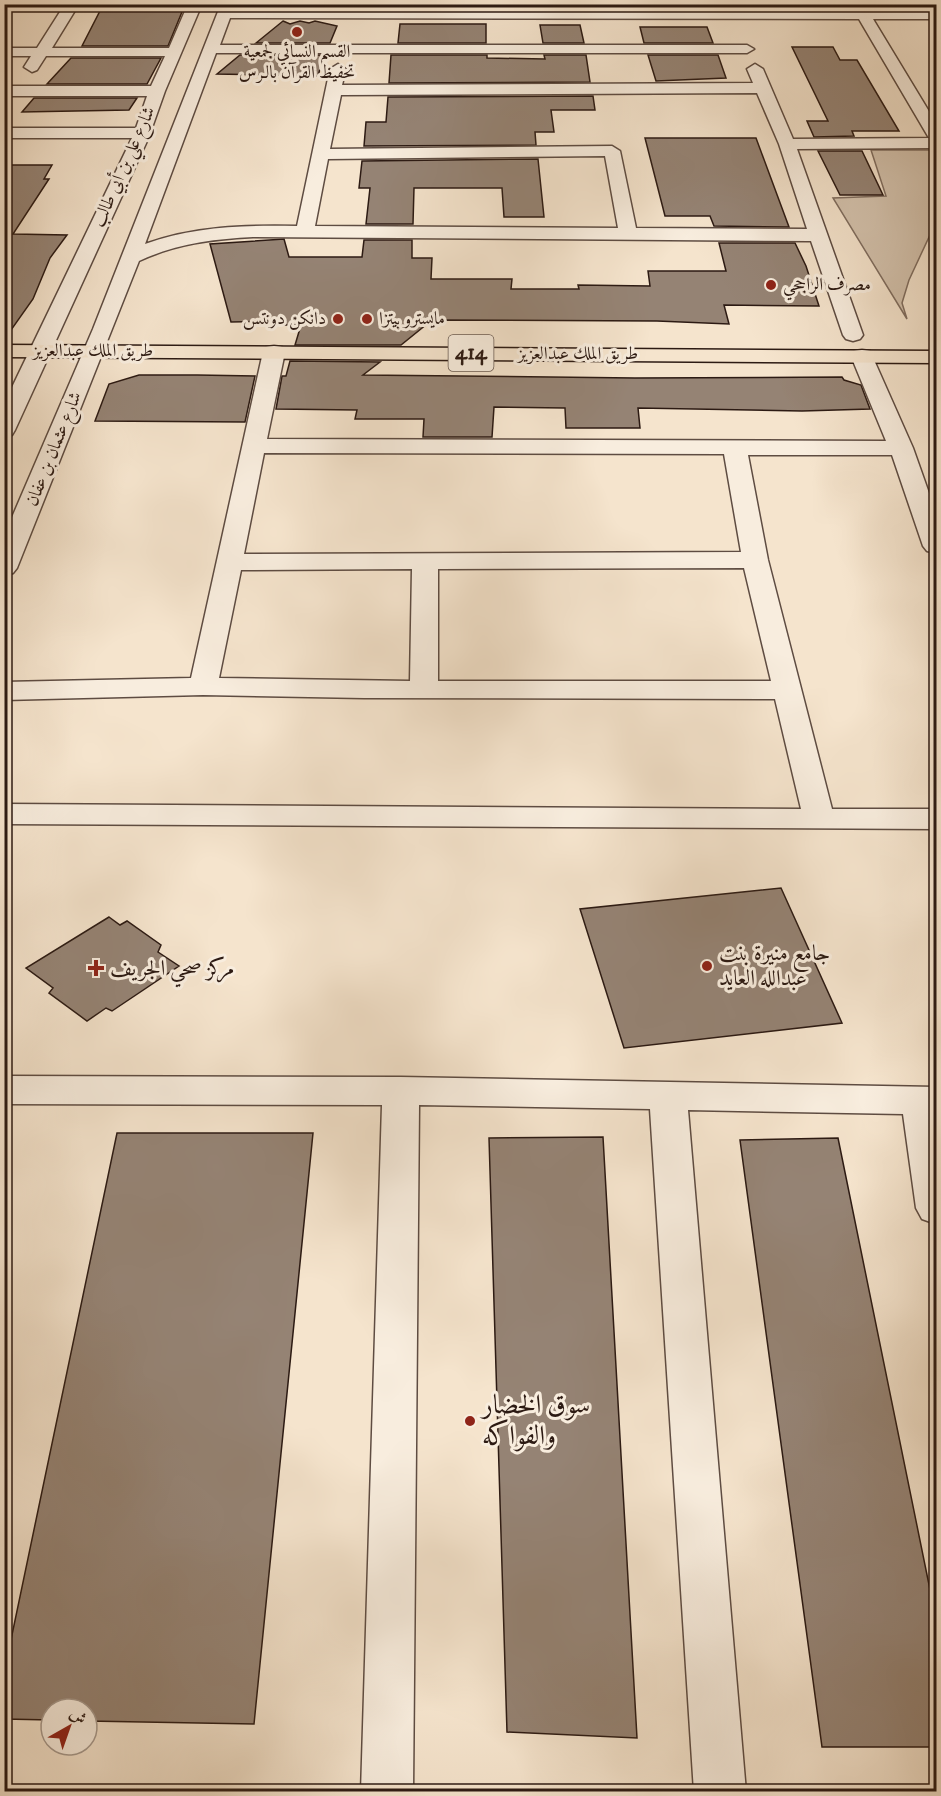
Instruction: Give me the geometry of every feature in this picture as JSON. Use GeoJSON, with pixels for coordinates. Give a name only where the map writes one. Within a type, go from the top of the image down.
{"type":"FeatureCollection","features":[{"type":"Feature","properties":{"kind":"highway","name":"طريق الملك عبدالعزيز"},"geometry":{"type":"LineString","coordinates":[[4,333],[46,337],[100,338],[403,334]]}},
{"type":"Feature","properties":{"kind":"highway"},"geometry":{"type":"LineString","coordinates":[[829,334],[877,334]]}},
{"type":"Feature","properties":{"kind":"highway","name":"طريق الملك عبدالعزيز"},"geometry":{"type":"LineString","coordinates":[[4,351],[46,337]]}},
{"type":"Feature","properties":{"kind":"highway","name":"طريق الملك عبدالعزيز"},"geometry":{"type":"LineString","coordinates":[[100,338],[274,352],[936,357]]}},
{"type":"Feature","properties":{"kind":"street"},"geometry":{"type":"LineString","coordinates":[[10,91],[42,52],[72,4]]}},
{"type":"Feature","properties":{"kind":"street","name":"شارع علي بن أبي طالب"},"geometry":{"type":"LineString","coordinates":[[46,337],[141,136],[157,91],[195,4]]}},
{"type":"Feature","properties":{"kind":"street"},"geometry":{"type":"LineString","coordinates":[[226,9],[936,15]]}},
{"type":"Feature","properties":{"kind":"street","name":"شارع علي بن أبي طالب"},"geometry":{"type":"LineString","coordinates":[[100,338],[226,9]]}},
{"type":"Feature","properties":{"kind":"street"},"geometry":{"type":"LineString","coordinates":[[732,15],[787,144],[853,334]]}},
{"type":"Feature","properties":{"kind":"street"},"geometry":{"type":"LineString","coordinates":[[864,15],[930,116],[936,136]]}},
{"type":"Feature","properties":{"kind":"street"},"geometry":{"type":"LineString","coordinates":[[211,49],[747,49]]}},
{"type":"Feature","properties":{"kind":"street"},"geometry":{"type":"LineString","coordinates":[[305,232],[342,49]]}},
{"type":"Feature","properties":{"kind":"street"},"geometry":{"type":"LineString","coordinates":[[4,52],[174,52]]}},
{"type":"Feature","properties":{"kind":"street"},"geometry":{"type":"LineString","coordinates":[[334,90],[763,88]]}},
{"type":"Feature","properties":{"kind":"street"},"geometry":{"type":"LineString","coordinates":[[10,91],[157,91]]}},
{"type":"Feature","properties":{"kind":"street"},"geometry":{"type":"LineString","coordinates":[[4,133],[141,136]]}},
{"type":"Feature","properties":{"kind":"street"},"geometry":{"type":"LineString","coordinates":[[4,140],[141,136]]}},
{"type":"Feature","properties":{"kind":"street"},"geometry":{"type":"LineString","coordinates":[[787,144],[936,143]]}},
{"type":"Feature","properties":{"kind":"street"},"geometry":{"type":"LineString","coordinates":[[321,154],[612,151],[628,233]]}},
{"type":"Feature","properties":{"kind":"street"},"geometry":{"type":"LineString","coordinates":[[130,258],[150,247],[194,236],[253,231],[818,235]]}},
{"type":"Feature","properties":{"kind":"street"},"geometry":{"type":"LineString","coordinates":[[4,430],[46,337]]}},
{"type":"Feature","properties":{"kind":"street","name":"شارع عثمان بن عفان"},"geometry":{"type":"LineString","coordinates":[[4,568],[100,338]]}},
{"type":"Feature","properties":{"kind":"street"},"geometry":{"type":"LineString","coordinates":[[203,686],[274,352]]}},
{"type":"Feature","properties":{"kind":"street"},"geometry":{"type":"LineString","coordinates":[[862,357],[901,448],[936,546]]}},
{"type":"Feature","properties":{"kind":"street"},"geometry":{"type":"LineString","coordinates":[[254,446],[901,448]]}},
{"type":"Feature","properties":{"kind":"street"},"geometry":{"type":"LineString","coordinates":[[735,449],[755,560],[819,818]]}},
{"type":"Feature","properties":{"kind":"street"},"geometry":{"type":"LineString","coordinates":[[424,688],[425,560]]}},
{"type":"Feature","properties":{"kind":"street"},"geometry":{"type":"LineString","coordinates":[[230,562],[755,560]]}},
{"type":"Feature","properties":{"kind":"street"},"geometry":{"type":"LineString","coordinates":[[4,691],[203,686],[786,690]]}},
{"type":"Feature","properties":{"kind":"street"},"geometry":{"type":"LineString","coordinates":[[4,814],[936,819]]}},
{"type":"Feature","properties":{"kind":"street"},"geometry":{"type":"LineString","coordinates":[[387,1791],[401,1091]]}},
{"type":"Feature","properties":{"kind":"street"},"geometry":{"type":"LineString","coordinates":[[7,1099],[401,1091],[928,1101],[936,1208]]}},
{"type":"Feature","properties":{"kind":"street"},"geometry":{"type":"LineString","coordinates":[[668,1096],[720,1791]]}},
{"type":"Feature","properties":{"kind":"shaded area"},"geometry":{"type":"Polygon","coordinates":[[[871,150],[936,150],[936,222],[909,280],[902,303],[907,319],[833,198],[886,196],[871,150]]]}},
{"type":"Feature","properties":{"kind":"building"},"geometry":{"type":"Polygon","coordinates":[[[102,7],[184,7],[168,46],[82,46],[102,7]]]}},
{"type":"Feature","properties":{"kind":"building"},"geometry":{"type":"Polygon","coordinates":[[[283,21],[290,24],[315,21],[337,26],[330,43],[256,43],[283,21]]]}},
{"type":"Feature","properties":{"kind":"building"},"geometry":{"type":"Polygon","coordinates":[[[400,24],[486,24],[486,43],[398,43],[400,24]]]}},
{"type":"Feature","properties":{"kind":"building"},"geometry":{"type":"Polygon","coordinates":[[[540,25],[580,25],[584,43],[543,43],[540,25]]]}},
{"type":"Feature","properties":{"kind":"building"},"geometry":{"type":"Polygon","coordinates":[[[640,27],[707,27],[713,43],[644,43],[640,27]]]}},
{"type":"Feature","properties":{"kind":"building"},"geometry":{"type":"Polygon","coordinates":[[[792,47],[833,47],[840,60],[857,60],[899,131],[852,131],[854,136],[814,137],[807,121],[828,121],[792,47]]]}},
{"type":"Feature","properties":{"kind":"building"},"geometry":{"type":"Polygon","coordinates":[[[240,55],[324,55],[318,76],[217,74],[240,55]]]}},
{"type":"Feature","properties":{"kind":"building"},"geometry":{"type":"Polygon","coordinates":[[[391,55],[487,55],[487,58],[545,59],[544,55],[586,55],[590,82],[389,83],[391,55]]]}},
{"type":"Feature","properties":{"kind":"building"},"geometry":{"type":"Polygon","coordinates":[[[648,55],[718,55],[726,78],[656,81],[648,55]]]}},
{"type":"Feature","properties":{"kind":"building"},"geometry":{"type":"Polygon","coordinates":[[[71,58],[161,58],[147,84],[47,84],[71,58]]]}},
{"type":"Feature","properties":{"kind":"building"},"geometry":{"type":"Polygon","coordinates":[[[593,96],[595,110],[551,110],[554,132],[535,132],[536,145],[364,146],[366,122],[386,122],[388,97],[593,96]]]}},
{"type":"Feature","properties":{"kind":"building"},"geometry":{"type":"Polygon","coordinates":[[[34,98],[137,98],[129,110],[22,112],[34,98]]]}},
{"type":"Feature","properties":{"kind":"building"},"geometry":{"type":"Polygon","coordinates":[[[645,138],[756,138],[789,227],[714,226],[710,216],[665,216],[645,138]]]}},
{"type":"Feature","properties":{"kind":"building"},"geometry":{"type":"Polygon","coordinates":[[[818,151],[862,151],[883,195],[840,195],[818,151]]]}},
{"type":"Feature","properties":{"kind":"building"},"geometry":{"type":"Polygon","coordinates":[[[538,159],[544,217],[504,217],[502,188],[414,188],[413,224],[366,224],[370,188],[359,188],[362,161],[538,159]]]}},
{"type":"Feature","properties":{"kind":"building"},"geometry":{"type":"Polygon","coordinates":[[[4,165],[52,165],[44,179],[49,179],[13,234],[67,235],[50,258],[33,299],[4,340],[4,165]]]}},
{"type":"Feature","properties":{"kind":"building"},"geometry":{"type":"Polygon","coordinates":[[[284,239],[289,257],[362,257],[364,240],[412,240],[412,258],[432,258],[431,279],[512,279],[511,289],[579,289],[578,285],[650,286],[648,271],[726,271],[719,243],[795,243],[806,266],[819,306],[724,305],[729,324],[657,321],[432,320],[401,345],[295,345],[301,325],[285,325],[286,321],[231,322],[210,244],[284,239]]]}},
{"type":"Feature","properties":{"kind":"building"},"geometry":{"type":"Polygon","coordinates":[[[290,361],[380,362],[363,375],[635,378],[842,377],[844,380],[861,385],[870,409],[802,411],[638,408],[640,428],[566,428],[565,408],[494,407],[492,437],[423,437],[424,419],[355,419],[357,410],[276,409],[282,376],[286,376],[290,361]]]}},
{"type":"Feature","properties":{"kind":"building"},"geometry":{"type":"Polygon","coordinates":[[[139,375],[255,376],[245,422],[95,421],[109,384],[139,375]]]}},
{"type":"Feature","properties":{"kind":"building","name":"جامع منيرة بنت عبدالله العايد"},"geometry":{"type":"Polygon","coordinates":[[[781,888],[842,1023],[624,1048],[580,909],[781,888]]]}},
{"type":"Feature","properties":{"kind":"building"},"geometry":{"type":"Polygon","coordinates":[[[109,917],[120,925],[127,921],[161,945],[158,952],[179,966],[112,1011],[106,1008],[87,1021],[49,993],[53,988],[26,968],[109,917]]]}},
{"type":"Feature","properties":{"kind":"building"},"geometry":{"type":"Polygon","coordinates":[[[117,1133],[313,1133],[254,1724],[99,1721],[99,1697],[39,1697],[39,1720],[4,1719],[4,1673],[117,1133]]]}},
{"type":"Feature","properties":{"kind":"building"},"geometry":{"type":"Polygon","coordinates":[[[603,1137],[637,1738],[507,1732],[489,1138],[603,1137]]]}},
{"type":"Feature","properties":{"kind":"building"},"geometry":{"type":"Polygon","coordinates":[[[838,1138],[936,1619],[936,1747],[822,1747],[740,1140],[838,1138]]]}},
{"type":"Feature","properties":{"kind":"place","name":"القسم النسائي لجمعية تحفيظ القرآن بالـرس"},"geometry":{"type":"Point","coordinates":[297,32]}},
{"type":"Feature","properties":{"kind":"place","name":"مصرف الراجحي"},"geometry":{"type":"Point","coordinates":[771,285]}},
{"type":"Feature","properties":{"kind":"place","name":"دانكن دونتس"},"geometry":{"type":"Point","coordinates":[338,319]}},
{"type":"Feature","properties":{"kind":"place","name":"مايسترو بيتزا"},"geometry":{"type":"Point","coordinates":[367,319]}},
{"type":"Feature","properties":{"kind":"place","name":"جامع منيرة بنت عبدالله العايد"},"geometry":{"type":"Point","coordinates":[707,966]}},
{"type":"Feature","properties":{"kind":"place","name":"مركز صحي الجريف"},"geometry":{"type":"Point","coordinates":[96,968]}},
{"type":"Feature","properties":{"kind":"place","name":"سوق الخضار والفواكه"},"geometry":{"type":"Point","coordinates":[470,1421]}}]}
